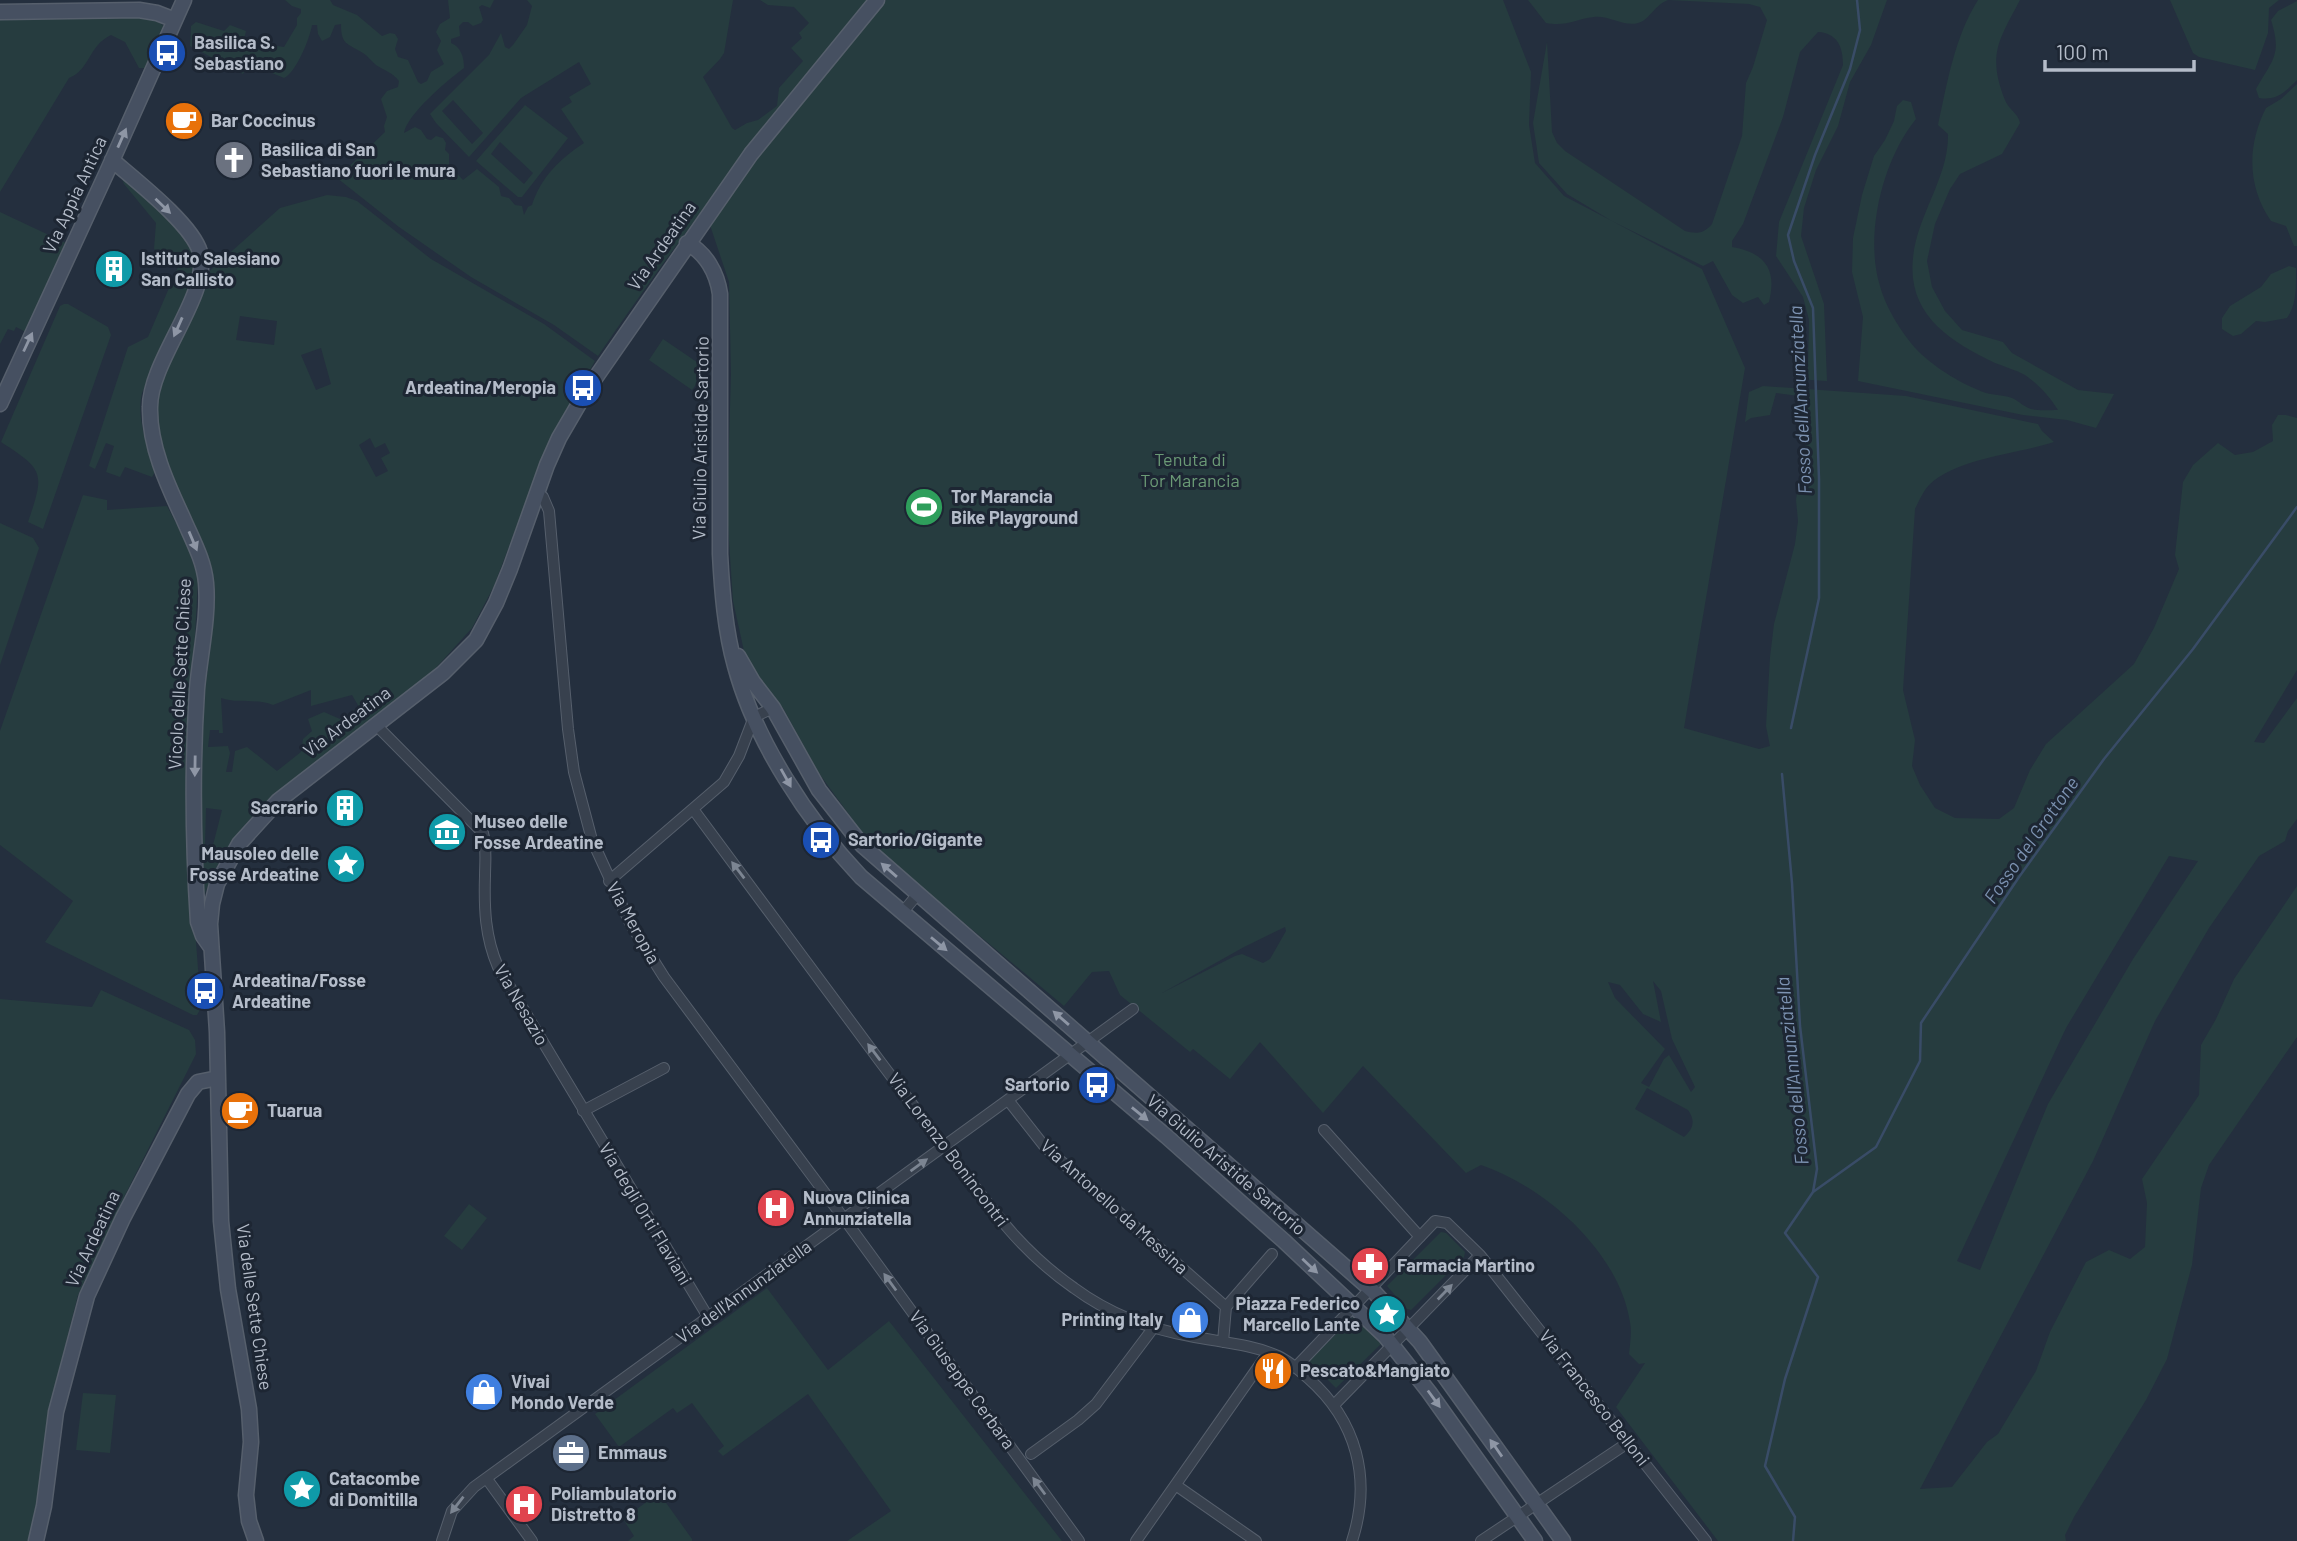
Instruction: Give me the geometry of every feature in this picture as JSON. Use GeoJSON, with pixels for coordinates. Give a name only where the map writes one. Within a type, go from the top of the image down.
{"type":"FeatureCollection","features":[{"type":"Feature","properties":{"kind":"street","name":"Via Appia Antica"},"geometry":{"type":"LineString","coordinates":[[0,404],[184,0]]}},
{"type":"Feature","properties":{"kind":"street","name":"Via Ardeatina"},"geometry":{"type":"LineString","coordinates":[[36,1541],[44,1506],[56,1412],[90,1286],[188,1094],[198,1082],[218,1078],[210,917],[220,877],[235,850],[263,816],[284,796],[443,673],[476,640],[510,569],[536,492],[559,438],[579,403],[751,154],[877,0]]}},
{"type":"Feature","properties":{"kind":"street"},"geometry":{"type":"LineString","coordinates":[[0,12],[139,10],[175,20]]}},
{"type":"Feature","properties":{"kind":"street","name":"Vicolo delle Sette Chiese"},"geometry":{"type":"LineString","coordinates":[[112,160],[164,206],[189,233],[198,246],[201,259],[194,292],[158,374],[149,404],[153,432],[164,472],[201,559],[206,580],[197,698],[194,803],[198,922],[203,936],[212,948]]}},
{"type":"Feature","properties":{"kind":"street","name":"Via Giulio Aristide Sartorio"},"geometry":{"type":"LineString","coordinates":[[687,243],[707,260],[718,281],[720,293],[719,542],[722,594],[731,644],[739,681],[754,717],[790,785],[813,820],[854,870],[1210,1174],[1354,1307]]}},
{"type":"Feature","properties":{"kind":"street","name":"Via Meropia"},"geometry":{"type":"LineString","coordinates":[[536,492],[543,497],[549,511],[574,772],[587,827],[609,881],[630,923],[664,977],[844,1219]]}},
{"type":"Feature","properties":{"kind":"street","name":"Via Giulio Aristide Sartorio"},"geometry":{"type":"LineString","coordinates":[[731,644],[753,682],[773,708],[807,771],[838,816],[874,857],[1371,1289]]}},
{"type":"Feature","properties":{"kind":"street"},"geometry":{"type":"LineString","coordinates":[[609,881],[718,789],[730,774],[754,717],[773,708]]}},
{"type":"Feature","properties":{"kind":"street","name":"Via Nesazio"},"geometry":{"type":"LineString","coordinates":[[376,725],[483,832],[485,919],[492,953],[583,1111]]}},
{"type":"Feature","properties":{"kind":"street","name":"Via Lorenzo Bonincontri"},"geometry":{"type":"LineString","coordinates":[[693,809],[998,1218],[1033,1257],[1091,1300],[1154,1327],[1268,1353],[1295,1368]]}},
{"type":"Feature","properties":{"kind":"street"},"geometry":{"type":"LineString","coordinates":[[902,913],[917,895]]}},
{"type":"Feature","properties":{"kind":"street"},"geometry":{"type":"LineString","coordinates":[[1069,1055],[1133,1009]]}},
{"type":"Feature","properties":{"kind":"street","name":"Via dell'Annunziatella"},"geometry":{"type":"LineString","coordinates":[[442,1541],[452,1511],[467,1494],[1069,1055]]}},
{"type":"Feature","properties":{"kind":"street"},"geometry":{"type":"LineString","coordinates":[[583,1111],[664,1068]]}},
{"type":"Feature","properties":{"kind":"street","name":"Via delle Sette Chiese"},"geometry":{"type":"LineString","coordinates":[[218,1078],[223,1252],[249,1409],[251,1442],[246,1495],[249,1521],[256,1541]]}},
{"type":"Feature","properties":{"kind":"street","name":"Via Antonello da Messina"},"geometry":{"type":"LineString","coordinates":[[1008,1100],[1045,1147],[1226,1307]]}},
{"type":"Feature","properties":{"kind":"street","name":"Via degli Orti Flaviani"},"geometry":{"type":"LineString","coordinates":[[583,1111],[708,1317]]}},
{"type":"Feature","properties":{"kind":"street"},"geometry":{"type":"LineString","coordinates":[[1324,1130],[1420,1237]]}},
{"type":"Feature","properties":{"kind":"street","name":"Via Giuseppe Cerbara"},"geometry":{"type":"LineString","coordinates":[[844,1219],[1079,1541]]}},
{"type":"Feature","properties":{"kind":"street"},"geometry":{"type":"LineString","coordinates":[[1334,1405],[1480,1255],[1447,1223],[1435,1221],[1295,1368],[1334,1405],[1351,1440],[1360,1476],[1360,1508],[1352,1541]]}},
{"type":"Feature","properties":{"kind":"street"},"geometry":{"type":"LineString","coordinates":[[1223,1342],[1226,1307],[1272,1254]]}},
{"type":"Feature","properties":{"kind":"street","name":"Via Francesco Belloni"},"geometry":{"type":"LineString","coordinates":[[1480,1255],[1706,1541]]}},
{"type":"Feature","properties":{"kind":"street"},"geometry":{"type":"LineString","coordinates":[[1371,1289],[1409,1328],[1563,1541]]}},
{"type":"Feature","properties":{"kind":"street"},"geometry":{"type":"LineString","coordinates":[[1354,1307],[1393,1345],[1434,1398],[1535,1541]]}},
{"type":"Feature","properties":{"kind":"street"},"geometry":{"type":"LineString","coordinates":[[1031,1454],[1096,1404],[1154,1327]]}},
{"type":"Feature","properties":{"kind":"street"},"geometry":{"type":"LineString","coordinates":[[1136,1541],[1268,1353]]}},
{"type":"Feature","properties":{"kind":"street"},"geometry":{"type":"LineString","coordinates":[[1481,1541],[1629,1442]]}},
{"type":"Feature","properties":{"kind":"street"},"geometry":{"type":"LineString","coordinates":[[487,1479],[532,1541]]}},
{"type":"Feature","properties":{"kind":"street"},"geometry":{"type":"LineString","coordinates":[[1177,1486],[1256,1541]]}},
{"type":"Feature","properties":{"kind":"green space"},"geometry":{"type":"Polygon","coordinates":[[[285,0],[330,0],[333,5],[357,15],[382,36],[395,34],[398,39],[395,49],[398,57],[408,60],[421,84],[427,81],[431,72],[444,64],[437,50],[441,41],[436,32],[440,24],[450,18],[448,0],[494,0],[490,8],[482,5],[479,7],[483,20],[481,23],[473,26],[463,22],[459,26],[460,36],[451,39],[451,43],[461,53],[464,68],[420,107],[404,133],[415,127],[421,130],[427,139],[431,140],[436,136],[443,138],[446,143],[445,150],[449,154],[449,165],[463,180],[477,169],[499,187],[501,196],[509,198],[515,205],[522,206],[524,215],[552,169],[584,143],[561,109],[572,102],[569,97],[591,84],[579,62],[521,98],[469,157],[430,114],[489,55],[501,33],[505,47],[509,49],[513,45],[527,25],[532,6],[527,0],[733,0],[724,53],[703,77],[735,130],[758,120],[777,106],[779,88],[803,61],[791,48],[802,38],[799,33],[809,23],[794,7],[768,5],[760,0],[871,0],[799,86],[730,175],[598,356],[554,325],[471,277],[399,227],[337,178],[385,132],[387,117],[381,99],[387,91],[398,87],[399,81],[365,54],[346,43],[341,24],[335,25],[330,37],[322,41],[317,25],[312,25],[298,62],[284,78],[248,63],[243,74],[190,46],[191,26],[196,22],[224,31],[230,25],[246,31],[244,40],[262,50],[270,45],[284,47],[301,13],[301,9],[285,0]],[[453,100],[442,111],[472,144],[483,133],[453,100]]]}},
{"type":"Feature","properties":{"kind":"green space","name":"Tenuta di Tor Marancia"},"geometry":{"type":"Polygon","coordinates":[[[886,0],[1503,0],[1531,72],[1529,125],[1535,163],[1564,196],[1702,269],[1745,368],[1684,728],[1759,749],[1770,746],[1766,726],[1770,657],[1774,624],[1795,544],[1798,521],[1796,500],[1806,435],[1806,397],[1776,393],[1770,415],[1751,418],[1745,422],[1749,392],[1763,386],[1906,396],[2038,424],[2054,442],[1966,464],[1950,471],[1925,490],[1915,509],[1903,690],[1915,740],[1912,766],[1920,785],[1935,808],[1955,818],[1999,819],[2014,808],[2030,770],[2046,744],[2134,664],[2154,628],[2179,569],[2175,555],[2183,482],[2193,465],[2218,443],[2235,455],[2253,452],[2273,441],[2272,425],[2278,415],[2297,418],[2297,670],[2254,742],[2264,743],[2297,698],[2297,819],[2288,831],[2285,841],[2259,856],[2209,928],[2155,1021],[2093,1161],[1920,1489],[1952,1487],[1987,1442],[1998,1434],[2036,1371],[2050,1332],[2086,1262],[2109,1250],[2130,1259],[2145,1247],[2147,1203],[2142,1179],[2199,1095],[2201,1045],[2234,979],[2297,886],[2297,1037],[2209,1165],[2201,1188],[2192,1265],[2167,1359],[2146,1400],[2074,1517],[2065,1535],[2066,1541],[1718,1541],[1616,1407],[1645,1363],[1639,1364],[1629,1354],[1630,1322],[1623,1296],[1611,1271],[1595,1247],[1554,1206],[1506,1175],[1481,1165],[1466,1173],[1363,1066],[1323,1113],[1260,1042],[1230,1079],[1193,1049],[1190,1052],[1120,995],[1109,971],[1092,972],[1064,1006],[904,873],[864,835],[818,772],[783,708],[758,677],[744,651],[733,601],[727,511],[731,374],[729,282],[710,225],[746,171],[886,0]],[[2169,856],[2066,1028],[1957,1261],[1980,1270],[2048,1104],[2133,959],[2198,861],[2169,856]],[[1285,927],[1162,993],[1235,956],[1242,954],[1263,963],[1270,959],[1286,931],[1285,927]],[[1653,981],[1661,1022],[1643,1014],[1620,985],[1608,982],[1615,998],[1665,1049],[1641,1083],[1649,1087],[1664,1059],[1669,1055],[1691,1092],[1695,1087],[1672,1039],[1661,991],[1653,981]],[[1647,1088],[1635,1109],[1684,1137],[1690,1131],[1692,1118],[1688,1110],[1647,1088]]]}},
{"type":"Feature","properties":{"kind":"green space"},"geometry":{"type":"Polygon","coordinates":[[[1528,0],[1668,0],[1638,23],[1599,17],[1560,24],[1546,23],[1528,0]]]}},
{"type":"Feature","properties":{"kind":"green space"},"geometry":{"type":"Polygon","coordinates":[[[1668,0],[1887,0],[1871,45],[1850,82],[1838,126],[1816,170],[1804,208],[1801,236],[1824,304],[1827,381],[1795,379],[1803,376],[1808,368],[1809,320],[1803,297],[1776,256],[1779,222],[1843,65],[1838,42],[1830,35],[1818,32],[1800,52],[1783,117],[1743,224],[1732,241],[1732,247],[1753,254],[1766,265],[1771,281],[1769,302],[1764,305],[1758,297],[1743,303],[1732,295],[1713,261],[1703,266],[1612,221],[1567,194],[1539,163],[1533,123],[1547,42],[1552,132],[1557,143],[1685,231],[1693,233],[1706,230],[1712,224],[1742,136],[1746,83],[1767,20],[1760,7],[1749,4],[1668,0]]]}},
{"type":"Feature","properties":{"kind":"green space"},"geometry":{"type":"Polygon","coordinates":[[[1978,0],[2020,0],[2001,37],[1996,59],[2005,100],[2020,123],[2002,154],[1960,174],[1950,189],[1935,224],[1927,261],[1932,287],[1945,311],[1962,330],[2003,342],[2012,353],[2078,390],[2114,394],[2096,428],[2067,420],[2023,415],[1858,381],[1863,317],[1852,272],[1853,238],[1874,156],[1894,121],[1897,106],[1903,100],[1911,102],[1916,119],[1894,155],[1886,176],[1874,244],[1880,286],[1890,312],[1918,351],[1950,375],[1986,393],[2012,398],[2031,409],[2058,410],[2043,391],[2025,375],[1995,363],[1947,335],[1924,310],[1913,278],[1916,242],[1947,150],[1948,134],[1938,125],[1949,76],[1963,29],[1978,0]]]}},
{"type":"Feature","properties":{"kind":"green space"},"geometry":{"type":"Polygon","coordinates":[[[2170,0],[2279,0],[2269,8],[2268,33],[2255,70],[2199,57],[2193,53],[2170,0]]]}},
{"type":"Feature","properties":{"kind":"green space"},"geometry":{"type":"Polygon","coordinates":[[[2297,1],[2297,80],[2276,97],[2259,98],[2256,89],[2276,49],[2271,20],[2278,11],[2297,1]]]}},
{"type":"Feature","properties":{"kind":"green space"},"geometry":{"type":"Polygon","coordinates":[[[141,16],[158,21],[169,31],[150,68],[139,68],[125,42],[111,35],[103,40],[81,69],[69,78],[0,192],[0,18],[141,16]]]}},
{"type":"Feature","properties":{"kind":"green space"},"geometry":{"type":"Polygon","coordinates":[[[2297,84],[2297,246],[2294,246],[2286,226],[2271,221],[2263,208],[2257,194],[2252,165],[2255,136],[2266,108],[2297,84]]]}},
{"type":"Feature","properties":{"kind":"green space"},"geometry":{"type":"Polygon","coordinates":[[[525,105],[568,138],[522,197],[518,197],[476,161],[525,105]],[[500,142],[491,154],[524,184],[533,173],[500,142]]]}},
{"type":"Feature","properties":{"kind":"green space"},"geometry":{"type":"Polygon","coordinates":[[[119,171],[185,235],[194,252],[196,271],[142,393],[142,423],[155,472],[152,477],[125,467],[120,477],[106,472],[114,446],[106,443],[95,469],[89,466],[128,347],[148,337],[178,267],[178,262],[154,249],[156,223],[124,184],[119,171]]]}},
{"type":"Feature","properties":{"kind":"green space"},"geometry":{"type":"Polygon","coordinates":[[[327,195],[357,201],[431,259],[544,324],[595,361],[550,438],[494,586],[472,628],[434,670],[263,805],[227,848],[203,899],[200,853],[213,845],[222,810],[206,808],[205,845],[199,847],[201,682],[208,672],[203,664],[210,593],[171,486],[154,428],[154,393],[204,276],[280,208],[327,195]],[[240,316],[236,340],[274,345],[277,321],[240,316]],[[321,348],[301,355],[316,390],[331,384],[321,348]],[[370,438],[359,445],[376,477],[388,471],[381,458],[390,453],[385,443],[375,448],[370,438]],[[311,690],[273,705],[221,698],[223,733],[210,730],[208,747],[228,746],[230,753],[226,772],[232,772],[235,751],[247,747],[277,771],[301,752],[303,739],[312,731],[308,719],[324,712],[340,719],[359,707],[352,695],[311,706],[311,690]]]}},
{"type":"Feature","properties":{"kind":"green space"},"geometry":{"type":"Polygon","coordinates":[[[0,212],[68,244],[30,334],[16,327],[14,331],[8,329],[0,344],[0,212]]]}},
{"type":"Feature","properties":{"kind":"green space"},"geometry":{"type":"Polygon","coordinates":[[[2289,266],[2296,268],[2296,288],[2293,307],[2287,318],[2256,321],[2241,334],[2233,336],[2222,329],[2222,318],[2230,306],[2261,287],[2271,274],[2289,266]]]}},
{"type":"Feature","properties":{"kind":"green space"},"geometry":{"type":"Polygon","coordinates":[[[64,304],[108,327],[111,335],[43,529],[28,522],[37,492],[37,474],[26,459],[1,442],[60,306],[64,304]]]}},
{"type":"Feature","properties":{"kind":"green space"},"geometry":{"type":"Polygon","coordinates":[[[663,339],[707,369],[692,390],[649,360],[663,339]]]}},
{"type":"Feature","properties":{"kind":"green space"},"geometry":{"type":"Polygon","coordinates":[[[83,495],[107,500],[107,510],[167,506],[187,544],[198,578],[186,810],[201,1008],[197,1015],[45,942],[73,901],[0,845],[0,731],[83,495]]]}},
{"type":"Feature","properties":{"kind":"green space"},"geometry":{"type":"Polygon","coordinates":[[[0,523],[33,538],[39,548],[0,665],[0,523]]]}},
{"type":"Feature","properties":{"kind":"green space"},"geometry":{"type":"Polygon","coordinates":[[[101,990],[189,1030],[195,1040],[196,1054],[78,1295],[50,1406],[35,1517],[29,1541],[0,1541],[0,999],[92,1007],[101,990]]]}},
{"type":"Feature","properties":{"kind":"green space"},"geometry":{"type":"Polygon","coordinates":[[[469,1204],[487,1218],[462,1250],[444,1236],[469,1204]]]}},
{"type":"Feature","properties":{"kind":"green space"},"geometry":{"type":"Polygon","coordinates":[[[1441,1232],[1446,1233],[1465,1252],[1464,1257],[1411,1310],[1407,1309],[1387,1286],[1441,1232]]]}},
{"type":"Feature","properties":{"kind":"green space"},"geometry":{"type":"Polygon","coordinates":[[[767,1288],[828,1370],[889,1321],[1062,1541],[847,1541],[891,1511],[808,1394],[723,1456],[718,1451],[724,1446],[692,1403],[677,1413],[673,1408],[619,1447],[595,1414],[767,1288]]]}},
{"type":"Feature","properties":{"kind":"green space"},"geometry":{"type":"Polygon","coordinates":[[[1355,1315],[1382,1343],[1336,1388],[1309,1361],[1355,1315]]]}},
{"type":"Feature","properties":{"kind":"green space"},"geometry":{"type":"Polygon","coordinates":[[[83,1393],[116,1395],[110,1453],[76,1450],[83,1393]]]}},
{"type":"Feature","properties":{"kind":"green space"},"geometry":{"type":"Polygon","coordinates":[[[659,1493],[692,1541],[628,1541],[634,1536],[623,1519],[659,1493]]]}},
{"type":"Feature","properties":{"kind":"waterway","name":"Fosso dell'Annunziatella"},"geometry":{"type":"LineString","coordinates":[[1791,728],[1819,598],[1819,479],[1813,308],[1794,261],[1788,235],[1815,155],[1850,69],[1860,30],[1857,0]]}},
{"type":"Feature","properties":{"kind":"waterway","name":"Fosso del Grottone"},"geometry":{"type":"LineString","coordinates":[[1813,1192],[1876,1147],[1920,1061],[1921,1023],[2019,877],[2104,759],[2193,649],[2297,507]]}},
{"type":"Feature","properties":{"kind":"waterway","name":"Fosso dell'Annunziatella"},"geometry":{"type":"LineString","coordinates":[[1782,774],[1792,883],[1800,1026],[1817,1169],[1813,1192],[1785,1233],[1818,1277],[1785,1379],[1765,1466],[1795,1517],[1793,1541]]}},
{"type":"Feature","properties":{"kind":"place","name":"Basilica S. Sebastiano"},"geometry":{"type":"Point","coordinates":[167,53]}},
{"type":"Feature","properties":{"kind":"place","name":"Bar Coccinus"},"geometry":{"type":"Point","coordinates":[184,121]}},
{"type":"Feature","properties":{"kind":"place","name":"Basilica di San Sebastiano fuori le mura"},"geometry":{"type":"Point","coordinates":[234,160]}},
{"type":"Feature","properties":{"kind":"place","name":"Istituto Salesiano San Callisto"},"geometry":{"type":"Point","coordinates":[114,269]}},
{"type":"Feature","properties":{"kind":"place","name":"Ardeatina/Meropia"},"geometry":{"type":"Point","coordinates":[583,388]}},
{"type":"Feature","properties":{"kind":"place","name":"Tor Marancia Bike Playground"},"geometry":{"type":"Point","coordinates":[924,507]}},
{"type":"Feature","properties":{"kind":"place","name":"Sacrario"},"geometry":{"type":"Point","coordinates":[345,808]}},
{"type":"Feature","properties":{"kind":"place","name":"Museo delle Fosse Ardeatine"},"geometry":{"type":"Point","coordinates":[447,832]}},
{"type":"Feature","properties":{"kind":"place","name":"Sartorio/Gigante"},"geometry":{"type":"Point","coordinates":[821,840]}},
{"type":"Feature","properties":{"kind":"place","name":"Mausoleo delle Fosse Ardeatine"},"geometry":{"type":"Point","coordinates":[346,864]}},
{"type":"Feature","properties":{"kind":"place","name":"Ardeatina/Fosse Ardeatine"},"geometry":{"type":"Point","coordinates":[205,991]}},
{"type":"Feature","properties":{"kind":"place","name":"Sartorio"},"geometry":{"type":"Point","coordinates":[1097,1085]}},
{"type":"Feature","properties":{"kind":"place","name":"Tuarua"},"geometry":{"type":"Point","coordinates":[240,1111]}},
{"type":"Feature","properties":{"kind":"place","name":"Nuova Clinica Annunziatella"},"geometry":{"type":"Point","coordinates":[776,1208]}},
{"type":"Feature","properties":{"kind":"place","name":"Farmacia Martino"},"geometry":{"type":"Point","coordinates":[1370,1266]}},
{"type":"Feature","properties":{"kind":"place","name":"Piazza Federico Marcello Lante"},"geometry":{"type":"Point","coordinates":[1387,1314]}},
{"type":"Feature","properties":{"kind":"place","name":"Printing Italy"},"geometry":{"type":"Point","coordinates":[1190,1320]}},
{"type":"Feature","properties":{"kind":"place","name":"Pescato&Mangiato"},"geometry":{"type":"Point","coordinates":[1273,1371]}},
{"type":"Feature","properties":{"kind":"place","name":"Vivai Mondo Verde"},"geometry":{"type":"Point","coordinates":[484,1392]}},
{"type":"Feature","properties":{"kind":"place","name":"Emmaus"},"geometry":{"type":"Point","coordinates":[571,1453]}},
{"type":"Feature","properties":{"kind":"place","name":"Catacombe di Domitilla"},"geometry":{"type":"Point","coordinates":[302,1489]}},
{"type":"Feature","properties":{"kind":"place","name":"Poliambulatorio Distretto 8"},"geometry":{"type":"Point","coordinates":[524,1504]}}]}
